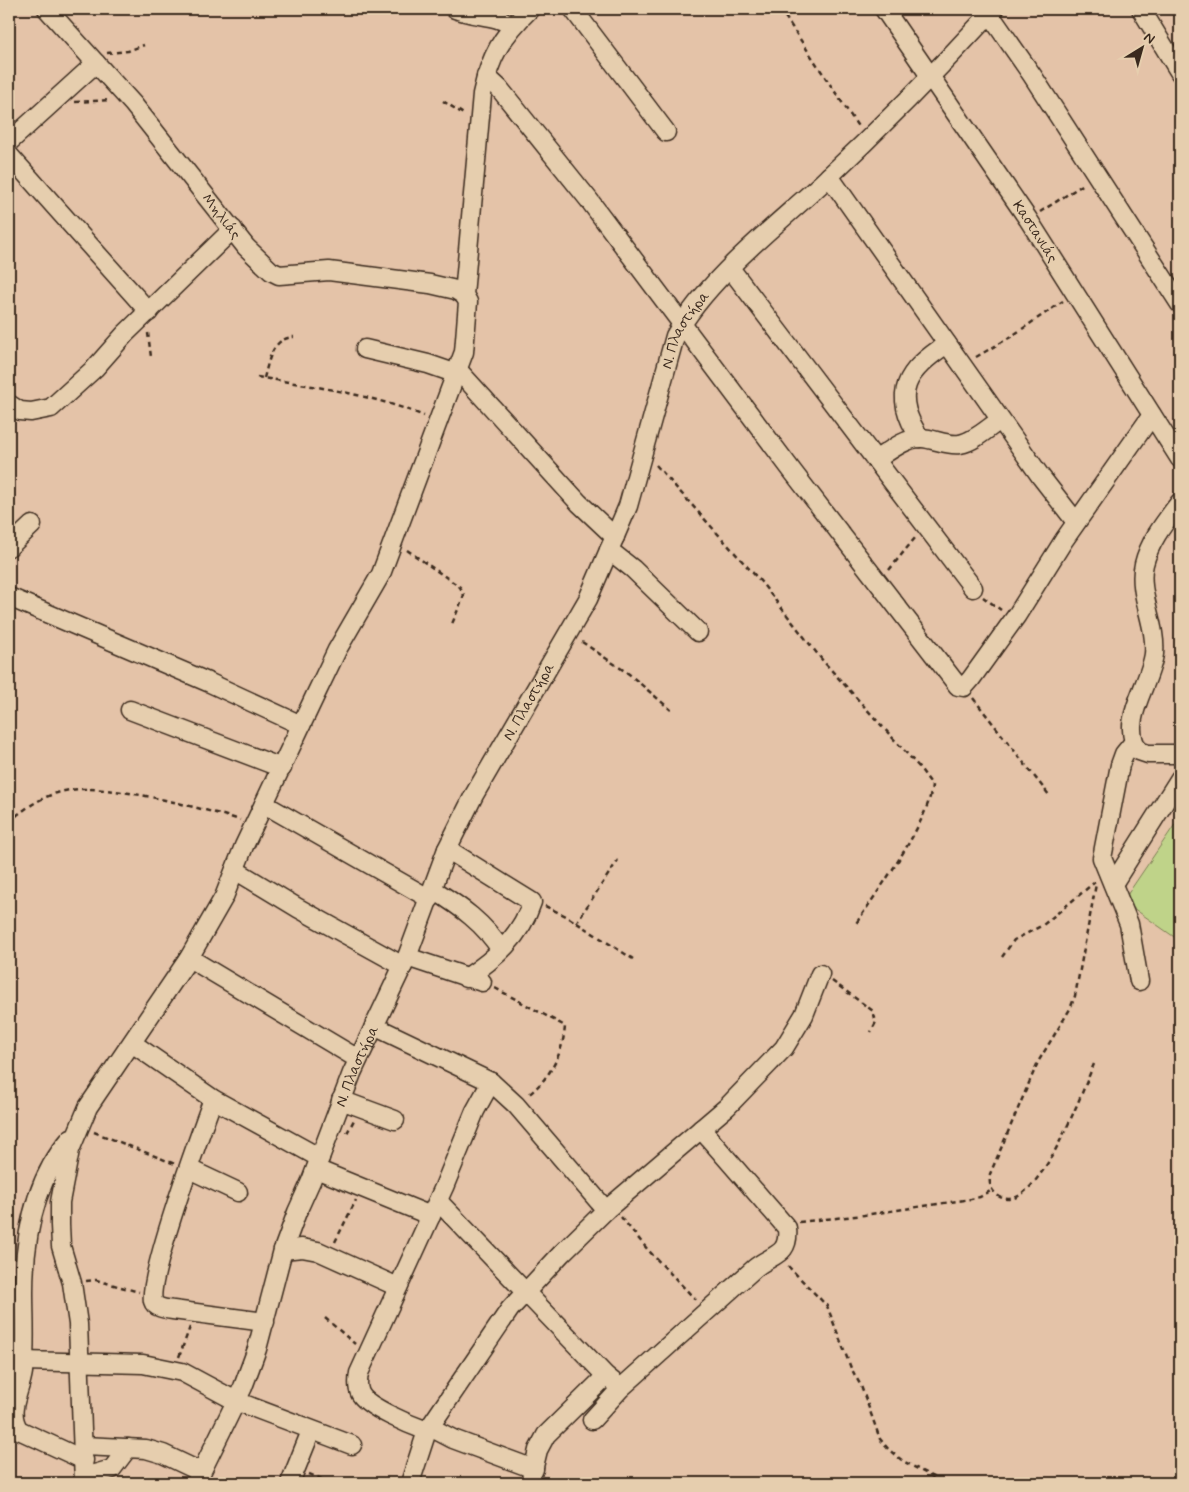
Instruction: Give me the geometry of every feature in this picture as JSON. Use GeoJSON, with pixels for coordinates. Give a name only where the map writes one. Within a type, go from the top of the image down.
{"type":"FeatureCollection","features":[{"type":"Feature","properties":{"kind":"street","name":"Μηλιάς"},"geometry":{"type":"LineString","coordinates":[[48,9],[127,98],[265,266],[279,275],[329,271],[430,284],[464,294]]}},
{"type":"Feature","properties":{"kind":"street"},"geometry":{"type":"LineString","coordinates":[[455,9],[483,16],[497,17],[513,26]]}},
{"type":"Feature","properties":{"kind":"street"},"geometry":{"type":"LineString","coordinates":[[84,1467],[81,1363],[72,1283],[61,1246],[60,1225],[60,1202],[70,1150],[88,1107],[189,958],[224,897],[254,824],[337,650],[382,574],[464,352],[468,302],[464,294],[482,94],[486,76],[494,52],[513,26],[530,9]]}},
{"type":"Feature","properties":{"kind":"street"},"geometry":{"type":"LineString","coordinates":[[573,9],[666,132]]}},
{"type":"Feature","properties":{"kind":"street","name":"Καστανιάς"},"geometry":{"type":"LineString","coordinates":[[884,9],[1028,219],[1180,459]]}},
{"type":"Feature","properties":{"kind":"street"},"geometry":{"type":"LineString","coordinates":[[1141,9],[1180,73]]}},
{"type":"Feature","properties":{"kind":"street"},"geometry":{"type":"LineString","coordinates":[[990,10],[1180,304]]}},
{"type":"Feature","properties":{"kind":"street","name":"Ν. Πλαστήρα"},"geometry":{"type":"LineString","coordinates":[[198,1478],[236,1401],[257,1348],[284,1250],[297,1212],[318,1164],[358,1059],[405,962],[448,849],[474,795],[588,598],[628,506],[661,384],[676,336],[683,322],[730,268],[866,140],[929,77],[990,10]]}},
{"type":"Feature","properties":{"kind":"street"},"geometry":{"type":"LineString","coordinates":[[93,59],[9,154],[149,312]]}},
{"type":"Feature","properties":{"kind":"street"},"geometry":{"type":"LineString","coordinates":[[486,76],[500,88],[683,322],[793,472],[958,686],[964,687],[1014,619],[1076,522],[1152,415]]}},
{"type":"Feature","properties":{"kind":"street"},"geometry":{"type":"LineString","coordinates":[[829,176],[1000,420],[1076,522]]}},
{"type":"Feature","properties":{"kind":"street"},"geometry":{"type":"LineString","coordinates":[[9,404],[20,411],[31,412],[51,408],[95,368],[125,334],[211,248],[233,229]]}},
{"type":"Feature","properties":{"kind":"street"},"geometry":{"type":"LineString","coordinates":[[730,268],[877,459],[973,588]]}},
{"type":"Feature","properties":{"kind":"street"},"geometry":{"type":"LineString","coordinates":[[920,438],[913,427],[908,412],[906,384],[912,372],[923,360],[947,344]]}},
{"type":"Feature","properties":{"kind":"street"},"geometry":{"type":"LineString","coordinates":[[365,349],[457,372],[579,503],[633,569],[698,632]]}},
{"type":"Feature","properties":{"kind":"street"},"geometry":{"type":"LineString","coordinates":[[877,459],[907,442],[920,438],[948,444],[961,444],[975,438],[1000,420]]}},
{"type":"Feature","properties":{"kind":"street"},"geometry":{"type":"LineString","coordinates":[[1180,502],[1162,526],[1149,550],[1144,566],[1144,584],[1154,632],[1154,655],[1133,718],[1131,735],[1133,743],[1139,751],[1148,754],[1180,754]]}},
{"type":"Feature","properties":{"kind":"street"},"geometry":{"type":"LineString","coordinates":[[9,547],[32,525]]}},
{"type":"Feature","properties":{"kind":"street"},"geometry":{"type":"LineString","coordinates":[[9,597],[210,683],[301,725]]}},
{"type":"Feature","properties":{"kind":"street"},"geometry":{"type":"LineString","coordinates":[[130,710],[282,768]]}},
{"type":"Feature","properties":{"kind":"street"},"geometry":{"type":"LineString","coordinates":[[1133,743],[1124,754],[1120,765],[1102,858],[1129,924],[1139,981]]}},
{"type":"Feature","properties":{"kind":"street"},"geometry":{"type":"LineString","coordinates":[[1112,884],[1180,778]]}},
{"type":"Feature","properties":{"kind":"street"},"geometry":{"type":"LineString","coordinates":[[264,804],[473,916],[492,936],[501,950]]}},
{"type":"Feature","properties":{"kind":"street"},"geometry":{"type":"LineString","coordinates":[[235,870],[298,908],[405,962],[474,980],[520,930],[532,902],[448,849]]}},
{"type":"Feature","properties":{"kind":"street"},"geometry":{"type":"LineString","coordinates":[[189,958],[358,1059]]}},
{"type":"Feature","properties":{"kind":"street"},"geometry":{"type":"LineString","coordinates":[[410,1483],[429,1429],[510,1309],[525,1291],[606,1210],[727,1107],[784,1048],[804,1015],[820,974]]}},
{"type":"Feature","properties":{"kind":"street"},"geometry":{"type":"LineString","coordinates":[[374,1026],[491,1082],[516,1105],[606,1210]]}},
{"type":"Feature","properties":{"kind":"street"},"geometry":{"type":"LineString","coordinates":[[132,1043],[213,1099],[362,1189],[435,1208],[525,1291],[606,1376],[622,1388]]}},
{"type":"Feature","properties":{"kind":"street"},"geometry":{"type":"LineString","coordinates":[[491,1082],[474,1111],[435,1208],[359,1373],[360,1393],[366,1401],[390,1415],[429,1429],[532,1476],[538,1450],[546,1435],[606,1376]]}},
{"type":"Feature","properties":{"kind":"street"},"geometry":{"type":"LineString","coordinates":[[213,1099],[188,1169],[153,1286],[155,1304],[162,1308],[265,1322]]}},
{"type":"Feature","properties":{"kind":"street"},"geometry":{"type":"LineString","coordinates":[[342,1100],[394,1120]]}},
{"type":"Feature","properties":{"kind":"street"},"geometry":{"type":"LineString","coordinates":[[77,1130],[62,1149],[48,1172],[41,1186],[29,1226],[24,1290],[23,1373],[12,1412],[14,1422],[19,1430],[84,1467],[112,1469],[128,1448]]}},
{"type":"Feature","properties":{"kind":"street"},"geometry":{"type":"LineString","coordinates":[[592,1420],[622,1388],[767,1258],[778,1255],[786,1246],[788,1238],[787,1228],[701,1130]]}},
{"type":"Feature","properties":{"kind":"street"},"geometry":{"type":"LineString","coordinates":[[188,1169],[238,1192]]}},
{"type":"Feature","properties":{"kind":"street"},"geometry":{"type":"LineString","coordinates":[[284,1250],[302,1248],[330,1255],[398,1287]]}},
{"type":"Feature","properties":{"kind":"street"},"geometry":{"type":"LineString","coordinates":[[23,1362],[143,1364],[174,1370],[200,1380],[236,1401],[352,1445]]}},
{"type":"Feature","properties":{"kind":"street"},"geometry":{"type":"LineString","coordinates":[[293,1476],[311,1431]]}},
{"type":"Feature","properties":{"kind":"street"},"geometry":{"type":"LineString","coordinates":[[84,1467],[128,1448],[146,1449],[164,1454],[198,1478]]}},
{"type":"Feature","properties":{"kind":"path"},"geometry":{"type":"LineString","coordinates":[[780,9],[866,140]]}},
{"type":"Feature","properties":{"kind":"path"},"geometry":{"type":"LineString","coordinates":[[93,59],[128,51],[144,45]]}},
{"type":"Feature","properties":{"kind":"path"},"geometry":{"type":"LineString","coordinates":[[56,101],[84,103],[127,98]]}},
{"type":"Feature","properties":{"kind":"path"},"geometry":{"type":"LineString","coordinates":[[442,101],[467,116],[480,128]]}},
{"type":"Feature","properties":{"kind":"path"},"geometry":{"type":"LineString","coordinates":[[1028,219],[1097,175]]}},
{"type":"Feature","properties":{"kind":"path"},"geometry":{"type":"LineString","coordinates":[[962,364],[1009,338],[1061,303],[1074,291]]}},
{"type":"Feature","properties":{"kind":"path"},"geometry":{"type":"LineString","coordinates":[[264,378],[271,353],[278,342],[294,337]]}},
{"type":"Feature","properties":{"kind":"path"},"geometry":{"type":"LineString","coordinates":[[257,377],[381,402],[439,422]]}},
{"type":"Feature","properties":{"kind":"path"},"geometry":{"type":"LineString","coordinates":[[643,455],[672,480],[761,582],[823,661],[920,768],[932,785],[927,807],[917,829],[856,925]]}},
{"type":"Feature","properties":{"kind":"path"},"geometry":{"type":"LineString","coordinates":[[879,582],[926,525]]}},
{"type":"Feature","properties":{"kind":"path"},"geometry":{"type":"LineString","coordinates":[[395,541],[460,587],[464,595],[452,624]]}},
{"type":"Feature","properties":{"kind":"path"},"geometry":{"type":"LineString","coordinates":[[973,588],[981,596],[1014,619]]}},
{"type":"Feature","properties":{"kind":"path"},"geometry":{"type":"LineString","coordinates":[[568,633],[616,664],[671,710]]}},
{"type":"Feature","properties":{"kind":"path"},"geometry":{"type":"LineString","coordinates":[[964,687],[1007,739],[1049,795]]}},
{"type":"Feature","properties":{"kind":"path"},"geometry":{"type":"LineString","coordinates":[[9,822],[42,798],[70,790],[107,791],[144,796],[254,824]]}},
{"type":"Feature","properties":{"kind":"path"},"geometry":{"type":"LineString","coordinates":[[576,923],[618,860]]}},
{"type":"Feature","properties":{"kind":"path"},"geometry":{"type":"LineString","coordinates":[[1002,957],[1014,940],[1043,925],[1097,880],[1075,996],[1070,1009],[1038,1062],[996,1155],[990,1174],[992,1190],[1000,1196],[1010,1198],[1023,1194],[1035,1182],[1070,1122],[1094,1064]]}},
{"type":"Feature","properties":{"kind":"path"},"geometry":{"type":"LineString","coordinates":[[532,902],[576,923],[632,959]]}},
{"type":"Feature","properties":{"kind":"path"},"geometry":{"type":"LineString","coordinates":[[820,974],[836,983],[873,1011],[876,1022],[871,1032]]}},
{"type":"Feature","properties":{"kind":"path"},"geometry":{"type":"LineString","coordinates":[[474,980],[503,992],[565,1026],[559,1056],[549,1075],[537,1089],[516,1105]]}},
{"type":"Feature","properties":{"kind":"path"},"geometry":{"type":"LineString","coordinates":[[346,1137],[363,1108]]}},
{"type":"Feature","properties":{"kind":"path"},"geometry":{"type":"LineString","coordinates":[[77,1130],[188,1169]]}},
{"type":"Feature","properties":{"kind":"path"},"geometry":{"type":"LineString","coordinates":[[330,1255],[337,1235],[362,1189]]}},
{"type":"Feature","properties":{"kind":"path"},"geometry":{"type":"LineString","coordinates":[[783,1224],[971,1200],[992,1190]]}},
{"type":"Feature","properties":{"kind":"path"},"geometry":{"type":"LineString","coordinates":[[606,1210],[619,1216],[648,1250],[708,1311]]}},
{"type":"Feature","properties":{"kind":"path"},"geometry":{"type":"LineString","coordinates":[[778,1255],[827,1306],[851,1368],[861,1386],[880,1439],[889,1450],[903,1461],[944,1483]]}},
{"type":"Feature","properties":{"kind":"path"},"geometry":{"type":"LineString","coordinates":[[72,1283],[96,1280],[153,1295]]}},
{"type":"Feature","properties":{"kind":"path"},"geometry":{"type":"LineString","coordinates":[[174,1370],[195,1312]]}},
{"type":"Feature","properties":{"kind":"path"},"geometry":{"type":"LineString","coordinates":[[325,1318],[367,1355]]}},
{"type":"Feature","properties":{"kind":"path"},"geometry":{"type":"LineString","coordinates":[[293,1476],[332,1483]]}},
{"type":"Feature","properties":{"kind":"green space"},"geometry":{"type":"Polygon","coordinates":[[[1180,817],[1180,941],[1123,901],[1180,817]]]}}]}
